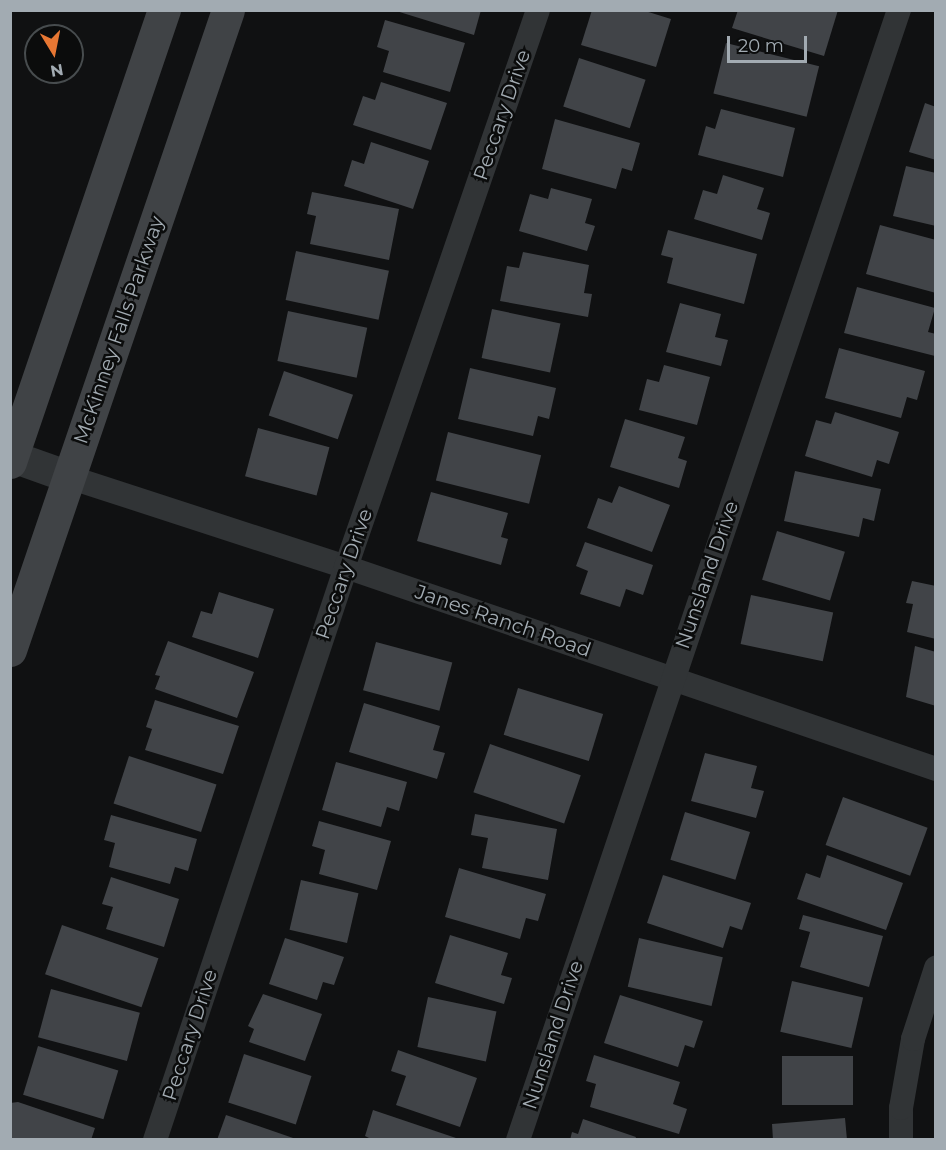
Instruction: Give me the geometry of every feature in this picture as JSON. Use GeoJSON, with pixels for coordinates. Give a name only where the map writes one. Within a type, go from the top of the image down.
{"type":"FeatureCollection","features":[{"type":"Feature","properties":{"kind":"main road"},"geometry":{"type":"LineString","coordinates":[[11,458],[164,10]]}},
{"type":"Feature","properties":{"kind":"main road","name":"McKinney Falls Parkway"},"geometry":{"type":"LineString","coordinates":[[10,650],[228,10]]}},
{"type":"Feature","properties":{"kind":"street","name":"Peccary Drive"},"geometry":{"type":"LineString","coordinates":[[155,1140],[346,567],[538,10]]}},
{"type":"Feature","properties":{"kind":"street","name":"Nunsland Drive"},"geometry":{"type":"LineString","coordinates":[[518,1140],[898,10]]}},
{"type":"Feature","properties":{"kind":"street"},"geometry":{"type":"LineString","coordinates":[[11,458],[69,477]]}},
{"type":"Feature","properties":{"kind":"street","name":"Janes Ranch Road"},"geometry":{"type":"LineString","coordinates":[[69,477],[346,567],[936,769]]}},
{"type":"Feature","properties":{"kind":"street"},"geometry":{"type":"LineString","coordinates":[[901,1140],[901,1108],[913,1039],[936,968]]}},
{"type":"Feature","properties":{"kind":"building"},"geometry":{"type":"Polygon","coordinates":[[[393,10],[481,10],[474,35],[393,10]]]}},
{"type":"Feature","properties":{"kind":"building"},"geometry":{"type":"Polygon","coordinates":[[[592,10],[642,10],[671,19],[656,67],[581,45],[592,10]]]}},
{"type":"Feature","properties":{"kind":"building"},"geometry":{"type":"Polygon","coordinates":[[[738,10],[838,10],[824,56],[732,28],[738,10]]]}},
{"type":"Feature","properties":{"kind":"building"},"geometry":{"type":"Polygon","coordinates":[[[385,20],[465,43],[450,92],[383,72],[389,51],[377,47],[385,20]]]}},
{"type":"Feature","properties":{"kind":"building"},"geometry":{"type":"Polygon","coordinates":[[[726,43],[819,66],[807,117],[713,93],[726,43]]]}},
{"type":"Feature","properties":{"kind":"building"},"geometry":{"type":"Polygon","coordinates":[[[579,58],[646,80],[630,128],[563,107],[579,58]]]}},
{"type":"Feature","properties":{"kind":"building"},"geometry":{"type":"Polygon","coordinates":[[[381,82],[447,103],[431,150],[353,125],[363,96],[375,100],[381,82]]]}},
{"type":"Feature","properties":{"kind":"building"},"geometry":{"type":"Polygon","coordinates":[[[925,103],[936,107],[936,160],[909,152],[925,103]]]}},
{"type":"Feature","properties":{"kind":"building"},"geometry":{"type":"Polygon","coordinates":[[[721,109],[795,128],[783,177],[698,155],[706,126],[715,129],[721,109]]]}},
{"type":"Feature","properties":{"kind":"building"},"geometry":{"type":"Polygon","coordinates":[[[555,119],[640,143],[632,171],[622,168],[616,189],[542,169],[555,119]]]}},
{"type":"Feature","properties":{"kind":"building"},"geometry":{"type":"Polygon","coordinates":[[[371,142],[429,161],[413,209],[344,186],[352,160],[364,164],[371,142]]]}},
{"type":"Feature","properties":{"kind":"building"},"geometry":{"type":"Polygon","coordinates":[[[906,166],[936,173],[936,226],[893,216],[906,166]]]}},
{"type":"Feature","properties":{"kind":"building"},"geometry":{"type":"Polygon","coordinates":[[[723,175],[764,188],[757,209],[770,213],[762,240],[694,219],[703,190],[717,194],[723,175]]]}},
{"type":"Feature","properties":{"kind":"building"},"geometry":{"type":"Polygon","coordinates":[[[551,188],[592,199],[585,223],[595,226],[587,251],[519,231],[530,194],[548,199],[551,188]]]}},
{"type":"Feature","properties":{"kind":"building"},"geometry":{"type":"Polygon","coordinates":[[[312,192],[399,209],[389,260],[310,244],[316,216],[307,214],[312,192]]]}},
{"type":"Feature","properties":{"kind":"building"},"geometry":{"type":"Polygon","coordinates":[[[880,225],[936,240],[936,293],[866,274],[880,225]]]}},
{"type":"Feature","properties":{"kind":"building"},"geometry":{"type":"Polygon","coordinates":[[[668,230],[757,254],[744,304],[667,283],[673,258],[661,255],[668,230]]]}},
{"type":"Feature","properties":{"kind":"building"},"geometry":{"type":"Polygon","coordinates":[[[296,251],[389,271],[379,320],[286,300],[296,251]]]}},
{"type":"Feature","properties":{"kind":"building"},"geometry":{"type":"Polygon","coordinates":[[[523,252],[589,265],[584,293],[592,294],[588,317],[500,301],[507,266],[519,268],[523,252]]]}},
{"type":"Feature","properties":{"kind":"building"},"geometry":{"type":"Polygon","coordinates":[[[857,287],[935,308],[928,332],[936,334],[935,356],[844,333],[857,287]]]}},
{"type":"Feature","properties":{"kind":"building"},"geometry":{"type":"Polygon","coordinates":[[[680,303],[721,314],[715,337],[728,340],[721,366],[666,352],[680,303]]]}},
{"type":"Feature","properties":{"kind":"building"},"geometry":{"type":"Polygon","coordinates":[[[492,309],[560,324],[550,372],[482,358],[492,309]]]}},
{"type":"Feature","properties":{"kind":"building"},"geometry":{"type":"Polygon","coordinates":[[[288,311],[367,328],[357,378],[277,361],[288,311]]]}},
{"type":"Feature","properties":{"kind":"building"},"geometry":{"type":"Polygon","coordinates":[[[839,348],[925,371],[917,400],[907,397],[901,418],[825,398],[839,348]]]}},
{"type":"Feature","properties":{"kind":"building"},"geometry":{"type":"Polygon","coordinates":[[[664,365],[710,377],[697,425],[639,410],[647,379],[659,382],[664,365]]]}},
{"type":"Feature","properties":{"kind":"building"},"geometry":{"type":"Polygon","coordinates":[[[470,368],[556,388],[549,419],[538,416],[533,436],[458,419],[470,368]]]}},
{"type":"Feature","properties":{"kind":"building"},"geometry":{"type":"Polygon","coordinates":[[[284,371],[353,395],[338,439],[269,415],[284,371]]]}},
{"type":"Feature","properties":{"kind":"building"},"geometry":{"type":"Polygon","coordinates":[[[835,412],[899,432],[889,464],[877,460],[872,477],[805,456],[816,420],[831,424],[835,412]]]}},
{"type":"Feature","properties":{"kind":"building"},"geometry":{"type":"Polygon","coordinates":[[[625,419],[685,437],[678,458],[687,461],[679,488],[610,467],[625,419]]]}},
{"type":"Feature","properties":{"kind":"building"},"geometry":{"type":"Polygon","coordinates":[[[258,428],[329,447],[317,495],[245,476],[258,428]]]}},
{"type":"Feature","properties":{"kind":"building"},"geometry":{"type":"Polygon","coordinates":[[[448,432],[541,455],[529,504],[436,481],[448,432]]]}},
{"type":"Feature","properties":{"kind":"building"},"geometry":{"type":"Polygon","coordinates":[[[795,471],[881,489],[874,521],[863,518],[859,537],[784,521],[795,471]]]}},
{"type":"Feature","properties":{"kind":"building"},"geometry":{"type":"Polygon","coordinates":[[[619,486],[670,505],[652,552],[587,528],[598,498],[612,503],[619,486]]]}},
{"type":"Feature","properties":{"kind":"building"},"geometry":{"type":"Polygon","coordinates":[[[431,492],[508,513],[501,537],[508,539],[501,565],[417,541],[431,492]]]}},
{"type":"Feature","properties":{"kind":"building"},"geometry":{"type":"Polygon","coordinates":[[[777,531],[845,552],[830,601],[762,580],[777,531]]]}},
{"type":"Feature","properties":{"kind":"building"},"geometry":{"type":"Polygon","coordinates":[[[585,542],[653,565],[643,595],[626,589],[620,607],[580,594],[588,571],[576,566],[585,542]]]}},
{"type":"Feature","properties":{"kind":"building"},"geometry":{"type":"Polygon","coordinates":[[[912,581],[936,586],[936,639],[907,632],[913,604],[906,603],[912,581]]]}},
{"type":"Feature","properties":{"kind":"building"},"geometry":{"type":"Polygon","coordinates":[[[219,592],[274,609],[258,658],[192,637],[201,611],[212,614],[219,592]]]}},
{"type":"Feature","properties":{"kind":"building"},"geometry":{"type":"Polygon","coordinates":[[[751,595],[833,612],[823,661],[741,644],[751,595]]]}},
{"type":"Feature","properties":{"kind":"building"},"geometry":{"type":"Polygon","coordinates":[[[168,641],[254,672],[237,718],[155,689],[160,676],[155,675],[168,641]]]}},
{"type":"Feature","properties":{"kind":"building"},"geometry":{"type":"Polygon","coordinates":[[[376,642],[452,662],[439,711],[363,690],[376,642]]]}},
{"type":"Feature","properties":{"kind":"building"},"geometry":{"type":"Polygon","coordinates":[[[915,646],[936,652],[936,706],[906,697],[915,646]]]}},
{"type":"Feature","properties":{"kind":"building"},"geometry":{"type":"Polygon","coordinates":[[[518,688],[603,714],[589,761],[504,735],[518,688]]]}},
{"type":"Feature","properties":{"kind":"building"},"geometry":{"type":"Polygon","coordinates":[[[155,700],[239,726],[223,774],[145,750],[152,729],[146,727],[155,700]]]}},
{"type":"Feature","properties":{"kind":"building"},"geometry":{"type":"Polygon","coordinates":[[[364,703],[440,726],[433,750],[445,753],[437,779],[349,752],[364,703]]]}},
{"type":"Feature","properties":{"kind":"building"},"geometry":{"type":"Polygon","coordinates":[[[490,744],[581,775],[564,823],[473,792],[490,744]]]}},
{"type":"Feature","properties":{"kind":"building"},"geometry":{"type":"Polygon","coordinates":[[[705,753],[757,766],[751,788],[764,791],[756,818],[691,801],[705,753]]]}},
{"type":"Feature","properties":{"kind":"building"},"geometry":{"type":"Polygon","coordinates":[[[129,756],[216,784],[201,832],[114,804],[129,756]]]}},
{"type":"Feature","properties":{"kind":"building"},"geometry":{"type":"Polygon","coordinates":[[[336,762],[407,782],[399,811],[387,807],[381,827],[322,810],[336,762]]]}},
{"type":"Feature","properties":{"kind":"building"},"geometry":{"type":"Polygon","coordinates":[[[843,797],[928,828],[910,876],[826,845],[843,797]]]}},
{"type":"Feature","properties":{"kind":"building"},"geometry":{"type":"Polygon","coordinates":[[[685,812],[750,832],[735,880],[670,860],[685,812]]]}},
{"type":"Feature","properties":{"kind":"building"},"geometry":{"type":"Polygon","coordinates":[[[475,814],[557,829],[548,880],[482,868],[488,838],[471,835],[475,814]]]}},
{"type":"Feature","properties":{"kind":"building"},"geometry":{"type":"Polygon","coordinates":[[[111,815],[197,839],[188,871],[175,867],[170,884],[109,867],[115,843],[104,840],[111,815]]]}},
{"type":"Feature","properties":{"kind":"building"},"geometry":{"type":"Polygon","coordinates":[[[319,821],[391,841],[377,890],[319,874],[325,850],[312,846],[319,821]]]}},
{"type":"Feature","properties":{"kind":"building"},"geometry":{"type":"Polygon","coordinates":[[[827,855],[903,883],[886,930],[797,899],[806,873],[820,878],[827,855]]]}},
{"type":"Feature","properties":{"kind":"building"},"geometry":{"type":"Polygon","coordinates":[[[459,868],[546,894],[538,921],[526,918],[520,939],[445,917],[459,868]]]}},
{"type":"Feature","properties":{"kind":"building"},"geometry":{"type":"Polygon","coordinates":[[[663,875],[751,903],[742,930],[730,926],[723,948],[647,923],[663,875]]]}},
{"type":"Feature","properties":{"kind":"building"},"geometry":{"type":"Polygon","coordinates":[[[111,877],[179,899],[164,947],[106,929],[113,907],[102,904],[111,877]]]}},
{"type":"Feature","properties":{"kind":"building"},"geometry":{"type":"Polygon","coordinates":[[[301,880],[358,893],[347,943],[290,930],[301,880]]]}},
{"type":"Feature","properties":{"kind":"building"},"geometry":{"type":"Polygon","coordinates":[[[803,915],[883,936],[869,987],[800,967],[810,932],[799,929],[803,915]]]}},
{"type":"Feature","properties":{"kind":"building"},"geometry":{"type":"Polygon","coordinates":[[[62,925],[158,958],[142,1007],[45,974],[62,925]]]}},
{"type":"Feature","properties":{"kind":"building"},"geometry":{"type":"Polygon","coordinates":[[[450,935],[508,953],[501,975],[512,978],[504,1004],[435,983],[450,935]]]}},
{"type":"Feature","properties":{"kind":"building"},"geometry":{"type":"Polygon","coordinates":[[[285,938],[344,957],[334,985],[323,982],[317,1000],[269,984],[285,938]]]}},
{"type":"Feature","properties":{"kind":"building"},"geometry":{"type":"Polygon","coordinates":[[[639,938],[723,957],[712,1006],[628,987],[639,938]]]}},
{"type":"Feature","properties":{"kind":"building"},"geometry":{"type":"Polygon","coordinates":[[[792,981],[863,997],[851,1048],[780,1032],[792,981]]]}},
{"type":"Feature","properties":{"kind":"building"},"geometry":{"type":"Polygon","coordinates":[[[51,989],[140,1013],[127,1061],[38,1037],[51,989]]]}},
{"type":"Feature","properties":{"kind":"building"},"geometry":{"type":"Polygon","coordinates":[[[263,994],[322,1014],[305,1061],[249,1042],[254,1029],[248,1026],[263,994]]]}},
{"type":"Feature","properties":{"kind":"building"},"geometry":{"type":"Polygon","coordinates":[[[620,995],[703,1021],[694,1048],[685,1045],[678,1067],[604,1043],[620,995]]]}},
{"type":"Feature","properties":{"kind":"building"},"geometry":{"type":"Polygon","coordinates":[[[428,997],[496,1012],[486,1061],[417,1047],[428,997]]]}},
{"type":"Feature","properties":{"kind":"building"},"geometry":{"type":"Polygon","coordinates":[[[38,1046],[118,1071],[103,1119],[23,1095],[38,1046]]]}},
{"type":"Feature","properties":{"kind":"building"},"geometry":{"type":"Polygon","coordinates":[[[398,1050],[477,1078],[460,1127],[396,1105],[406,1076],[391,1071],[398,1050]]]}},
{"type":"Feature","properties":{"kind":"building"},"geometry":{"type":"Polygon","coordinates":[[[244,1054],[312,1076],[296,1124],[228,1103],[244,1054]]]}},
{"type":"Feature","properties":{"kind":"building"},"geometry":{"type":"Polygon","coordinates":[[[594,1055],[680,1082],[673,1104],[687,1109],[679,1134],[590,1107],[596,1084],[586,1081],[594,1055]]]}},
{"type":"Feature","properties":{"kind":"building"},"geometry":{"type":"Polygon","coordinates":[[[782,1056],[853,1056],[853,1105],[782,1105],[782,1056]]]}},
{"type":"Feature","properties":{"kind":"building"},"geometry":{"type":"Polygon","coordinates":[[[18,1102],[95,1128],[91,1140],[10,1140],[10,1103],[18,1102]]]}},
{"type":"Feature","properties":{"kind":"building"},"geometry":{"type":"Polygon","coordinates":[[[373,1110],[456,1138],[456,1140],[373,1140],[365,1136],[373,1110]]]}},
{"type":"Feature","properties":{"kind":"building"},"geometry":{"type":"Polygon","coordinates":[[[226,1115],[296,1139],[296,1140],[217,1140],[226,1115]]]}},
{"type":"Feature","properties":{"kind":"building"},"geometry":{"type":"Polygon","coordinates":[[[845,1118],[847,1140],[773,1140],[772,1124],[845,1118]]]}},
{"type":"Feature","properties":{"kind":"building"},"geometry":{"type":"Polygon","coordinates":[[[583,1119],[636,1137],[635,1140],[570,1140],[572,1132],[578,1134],[583,1119]]]}}]}
